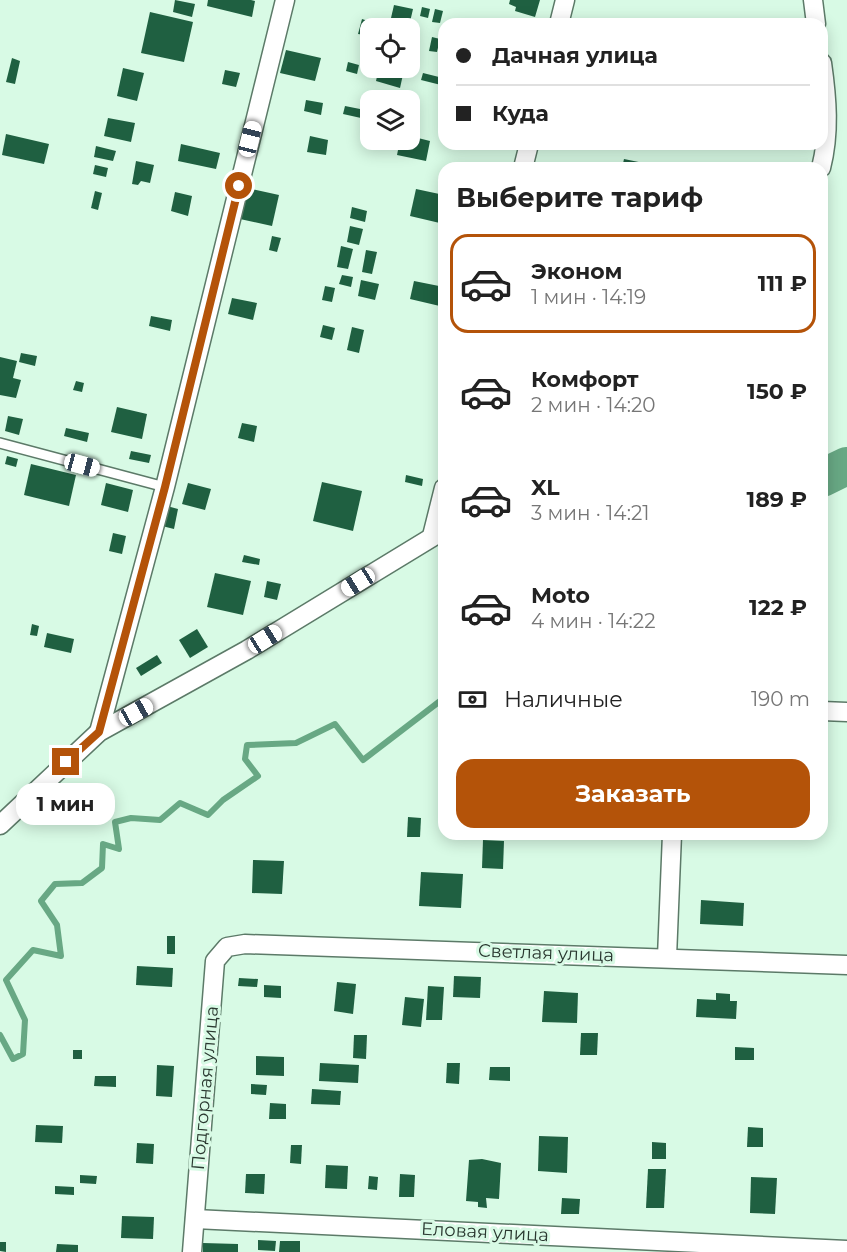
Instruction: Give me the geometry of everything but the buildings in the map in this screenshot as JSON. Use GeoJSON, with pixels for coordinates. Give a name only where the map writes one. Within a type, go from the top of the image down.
{"type":"FeatureCollection","features":[{"type":"Feature","properties":{"kind":"street"},"geometry":{"type":"LineString","coordinates":[[99,732],[165,487],[285,0]]}},
{"type":"Feature","properties":{"kind":"street"},"geometry":{"type":"LineString","coordinates":[[560,18],[565,0]]}},
{"type":"Feature","properties":{"kind":"street"},"geometry":{"type":"LineString","coordinates":[[813,0],[815,18]]}},
{"type":"Feature","properties":{"kind":"street"},"geometry":{"type":"LineString","coordinates":[[0,825],[99,732],[247,650],[438,533]]}},
{"type":"Feature","properties":{"kind":"street"},"geometry":{"type":"LineString","coordinates":[[828,711],[847,712]]}},
{"type":"Feature","properties":{"kind":"street"},"geometry":{"type":"LineString","coordinates":[[667,957],[672,840]]}},
{"type":"Feature","properties":{"kind":"street","name":"Светлая улица"},"geometry":{"type":"LineString","coordinates":[[245,944],[847,965]]}},
{"type":"Feature","properties":{"kind":"street","name":"Подгорная улица"},"geometry":{"type":"LineString","coordinates":[[192,1252],[215,961],[227,947],[245,944]]}},
{"type":"Feature","properties":{"kind":"street","name":"Еловая улица"},"geometry":{"type":"LineString","coordinates":[[195,1219],[847,1250]]}},
{"type":"Feature","properties":{"kind":"lane"},"geometry":{"type":"LineString","coordinates":[[0,444],[165,487]]}},
{"type":"Feature","properties":{"kind":"waterway"},"geometry":{"type":"LineString","coordinates":[[828,475],[847,466]]}},
{"type":"Feature","properties":{"kind":"waterway"},"geometry":{"type":"LineString","coordinates":[[0,1035],[13,1059],[23,1054],[25,1020],[6,980],[33,950],[61,956],[57,925],[41,901],[55,884],[82,883],[102,868],[103,844],[119,849],[115,822],[131,818],[160,820],[180,803],[208,815],[223,800],[258,776],[245,759],[247,745],[296,743],[335,724],[363,760],[438,703]]}},
{"type":"Feature","properties":{"kind":"route"},"geometry":{"type":"LineString","coordinates":[[66,762],[99,732],[165,487],[239,186]]}}]}
